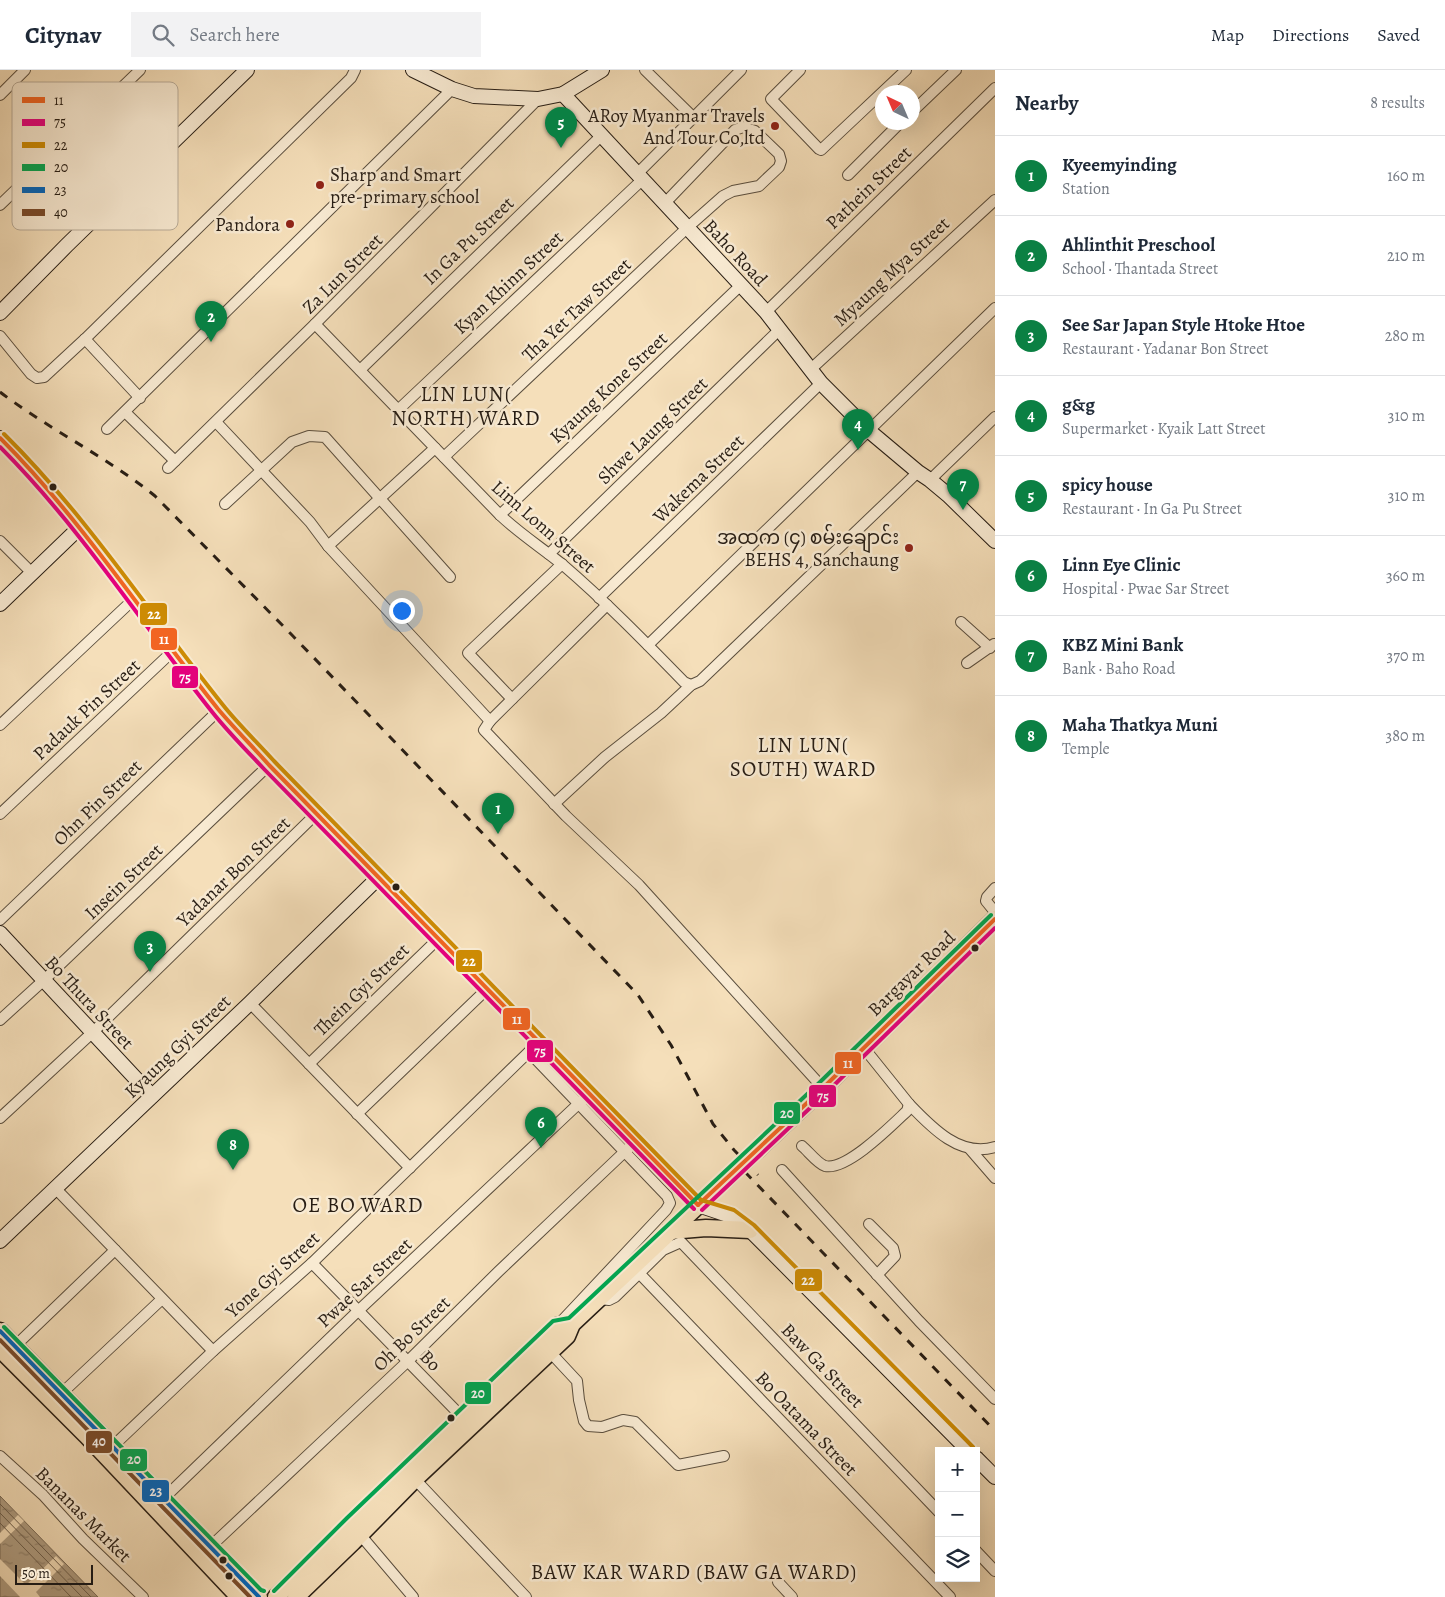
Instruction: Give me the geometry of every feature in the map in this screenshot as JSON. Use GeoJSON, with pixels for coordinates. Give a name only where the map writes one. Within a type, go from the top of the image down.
{"type":"FeatureCollection","features":[{"type":"Feature","properties":{"kind":"main road"},"geometry":{"type":"LineString","coordinates":[[178,137],[247,70]]}},
{"type":"Feature","properties":{"kind":"main road"},"geometry":{"type":"LineString","coordinates":[[418,71],[452,90],[474,96],[538,99],[564,94],[602,70]]}},
{"type":"Feature","properties":{"kind":"main road","name":"Baho Road"},"geometry":{"type":"LineString","coordinates":[[564,94],[766,312],[822,383],[868,430],[948,495],[993,536]]}},
{"type":"Feature","properties":{"kind":"main road"},"geometry":{"type":"LineString","coordinates":[[0,313],[81,230]]}},
{"type":"Feature","properties":{"kind":"main road"},"geometry":{"type":"LineString","coordinates":[[0,438],[80,527],[219,710],[487,989],[534,1047],[590,1093],[698,1205],[731,1216],[750,1230],[965,1447]]}},
{"type":"Feature","properties":{"kind":"main road"},"geometry":{"type":"LineString","coordinates":[[0,604],[80,527]]}},
{"type":"Feature","properties":{"kind":"main road","name":"Kyaung Gyi Street"},"geometry":{"type":"LineString","coordinates":[[0,1242],[379,877]]}},
{"type":"Feature","properties":{"kind":"main road","name":"Bargayar Road"},"geometry":{"type":"LineString","coordinates":[[296,1597],[356,1529],[564,1325],[676,1237],[698,1205],[823,1088],[995,919]]}},
{"type":"Feature","properties":{"kind":"main road","name":"Bo Thura Street"},"geometry":{"type":"LineString","coordinates":[[0,933],[152,1096]]}},
{"type":"Feature","properties":{"kind":"main road"},"geometry":{"type":"LineString","coordinates":[[676,1237],[706,1228],[750,1230]]}},
{"type":"Feature","properties":{"kind":"main road","name":"Bargayar Road"},"geometry":{"type":"LineString","coordinates":[[466,1421],[550,1352],[566,1336],[564,1325]]}},
{"type":"Feature","properties":{"kind":"main road"},"geometry":{"type":"LineString","coordinates":[[0,1330],[7,1350],[159,1503],[210,1547],[260,1597]]}},
{"type":"Feature","properties":{"kind":"main road"},"geometry":{"type":"LineString","coordinates":[[7,1350],[62,1393],[113,1446],[239,1597]]}},
{"type":"Feature","properties":{"kind":"main road"},"geometry":{"type":"LineString","coordinates":[[980,1462],[995,1477]]}},
{"type":"Feature","properties":{"kind":"main road","name":"Bargayar Road"},"geometry":{"type":"LineString","coordinates":[[276,1597],[356,1529]]}},
{"type":"Feature","properties":{"kind":"street"},"geometry":{"type":"LineString","coordinates":[[13,82],[25,70]]}},
{"type":"Feature","properties":{"kind":"street"},"geometry":{"type":"LineString","coordinates":[[128,82],[140,70]]}},
{"type":"Feature","properties":{"kind":"street"},"geometry":{"type":"LineString","coordinates":[[0,336],[31,374],[37,378],[44,377],[86,339],[351,78],[355,70]]}},
{"type":"Feature","properties":{"kind":"street"},"geometry":{"type":"LineString","coordinates":[[645,70],[693,117]]}},
{"type":"Feature","properties":{"kind":"street","name":"Kyan Khinn Street"},"geometry":{"type":"LineString","coordinates":[[398,410],[640,177],[693,117],[741,70]]}},
{"type":"Feature","properties":{"kind":"street"},"geometry":{"type":"LineString","coordinates":[[793,72],[771,100],[821,150],[906,70]]}},
{"type":"Feature","properties":{"kind":"street"},"geometry":{"type":"LineString","coordinates":[[920,104],[956,70]]}},
{"type":"Feature","properties":{"kind":"street"},"geometry":{"type":"LineString","coordinates":[[0,95],[12,83]]}},
{"type":"Feature","properties":{"kind":"street","name":"Pathein Street"},"geometry":{"type":"LineString","coordinates":[[766,312],[995,88]]}},
{"type":"Feature","properties":{"kind":"street"},"geometry":{"type":"LineString","coordinates":[[108,429],[452,90]]}},
{"type":"Feature","properties":{"kind":"street","name":"Za Lun Street"},"geometry":{"type":"LineString","coordinates":[[125,412],[172,465],[316,324],[538,99]]}},
{"type":"Feature","properties":{"kind":"street","name":"Tha Yet Taw Street"},"geometry":{"type":"LineString","coordinates":[[444,457],[723,196],[733,191],[759,186],[779,167],[781,161],[780,154],[755,131],[743,127],[736,130],[665,203]]}},
{"type":"Feature","properties":{"kind":"street"},"geometry":{"type":"LineString","coordinates":[[848,175],[893,130]]}},
{"type":"Feature","properties":{"kind":"street","name":"In Ga Pu Street"},"geometry":{"type":"LineString","coordinates":[[360,370],[601,136]]}},
{"type":"Feature","properties":{"kind":"street"},"geometry":{"type":"LineString","coordinates":[[0,205],[12,193]]}},
{"type":"Feature","properties":{"kind":"street","name":"Myaung Mya Street"},"geometry":{"type":"LineString","coordinates":[[811,369],[995,200]]}},
{"type":"Feature","properties":{"kind":"street","name":"Kyaung Kone Street"},"geometry":{"type":"LineString","coordinates":[[500,515],[741,285]]}},
{"type":"Feature","properties":{"kind":"street"},"geometry":{"type":"LineString","coordinates":[[648,646],[995,308]]}},
{"type":"Feature","properties":{"kind":"street","name":"Linn Lonn Street"},"geometry":{"type":"LineString","coordinates":[[316,324],[515,530],[562,564],[684,682],[691,685]]}},
{"type":"Feature","properties":{"kind":"street","name":"Shwe Laung Street"},"geometry":{"type":"LineString","coordinates":[[549,554],[779,330]]}},
{"type":"Feature","properties":{"kind":"street"},"geometry":{"type":"LineString","coordinates":[[86,339],[140,398]]}},
{"type":"Feature","properties":{"kind":"street","name":"Wakema Street"},"geometry":{"type":"LineString","coordinates":[[554,804],[484,730],[490,721],[603,602],[822,383]]}},
{"type":"Feature","properties":{"kind":"street"},"geometry":{"type":"LineString","coordinates":[[930,480],[995,417]]}},
{"type":"Feature","properties":{"kind":"street"},"geometry":{"type":"LineString","coordinates":[[216,422],[310,522],[328,546],[490,721]]}},
{"type":"Feature","properties":{"kind":"street"},"geometry":{"type":"LineString","coordinates":[[225,504],[292,442],[309,436],[325,437],[450,577]]}},
{"type":"Feature","properties":{"kind":"street"},"geometry":{"type":"LineString","coordinates":[[328,546],[435,448]]}},
{"type":"Feature","properties":{"kind":"street"},"geometry":{"type":"LineString","coordinates":[[823,1088],[639,885],[554,804],[605,757],[661,713],[691,685],[700,681],[918,472]]}},
{"type":"Feature","properties":{"kind":"street"},"geometry":{"type":"LineString","coordinates":[[0,541],[32,574]]}},
{"type":"Feature","properties":{"kind":"street"},"geometry":{"type":"LineString","coordinates":[[512,700],[468,653],[562,564]]}},
{"type":"Feature","properties":{"kind":"street"},"geometry":{"type":"LineString","coordinates":[[0,725],[134,598]]}},
{"type":"Feature","properties":{"kind":"street"},"geometry":{"type":"LineString","coordinates":[[961,622],[993,646],[967,663]]}},
{"type":"Feature","properties":{"kind":"street","name":"Padauk Pin Street"},"geometry":{"type":"LineString","coordinates":[[0,814],[174,650]]}},
{"type":"Feature","properties":{"kind":"street","name":"Ohn Pin Street"},"geometry":{"type":"LineString","coordinates":[[0,920],[219,710]]}},
{"type":"Feature","properties":{"kind":"street","name":"Insein Street"},"geometry":{"type":"LineString","coordinates":[[0,1020],[270,765]]}},
{"type":"Feature","properties":{"kind":"street","name":"Yadanar Bon Street"},"geometry":{"type":"LineString","coordinates":[[0,1118],[93,1032],[317,813]]}},
{"type":"Feature","properties":{"kind":"street"},"geometry":{"type":"LineString","coordinates":[[995,888],[987,896],[986,901],[995,912]]}},
{"type":"Feature","properties":{"kind":"street","name":"Thein Gyi Street"},"geometry":{"type":"LineString","coordinates":[[309,1064],[438,939]]}},
{"type":"Feature","properties":{"kind":"street"},"geometry":{"type":"LineString","coordinates":[[357,1114],[487,989]]}},
{"type":"Feature","properties":{"kind":"street"},"geometry":{"type":"LineString","coordinates":[[250,1003],[410,1168]]}},
{"type":"Feature","properties":{"kind":"street"},"geometry":{"type":"LineString","coordinates":[[534,1047],[579,1104],[666,1196],[670,1203],[564,1325]]}},
{"type":"Feature","properties":{"kind":"street","name":"Yone Gyi Street"},"geometry":{"type":"LineString","coordinates":[[113,1446],[213,1351],[312,1263],[534,1047]]}},
{"type":"Feature","properties":{"kind":"street"},"geometry":{"type":"LineString","coordinates":[[864,1048],[930,1127],[947,1139],[970,1148],[983,1150],[995,1148]]}},
{"type":"Feature","properties":{"kind":"street","name":"Pwae Sar Street"},"geometry":{"type":"LineString","coordinates":[[159,1503],[359,1310],[590,1093]]}},
{"type":"Feature","properties":{"kind":"street"},"geometry":{"type":"LineString","coordinates":[[802,1146],[824,1166],[833,1166],[862,1152],[907,1111],[909,1104]]}},
{"type":"Feature","properties":{"kind":"street","name":"Oh Bo Street"},"geometry":{"type":"LineString","coordinates":[[210,1547],[408,1361],[499,1271],[636,1141]]}},
{"type":"Feature","properties":{"kind":"street"},"geometry":{"type":"LineString","coordinates":[[970,1148],[995,1178]]}},
{"type":"Feature","properties":{"kind":"street"},"geometry":{"type":"LineString","coordinates":[[782,1170],[919,1321],[995,1399]]}},
{"type":"Feature","properties":{"kind":"street"},"geometry":{"type":"LineString","coordinates":[[56,1189],[213,1351]]}},
{"type":"Feature","properties":{"kind":"street"},"geometry":{"type":"LineString","coordinates":[[869,1224],[893,1248],[895,1256],[877,1275]]}},
{"type":"Feature","properties":{"kind":"street"},"geometry":{"type":"LineString","coordinates":[[599,1299],[609,1300],[615,1297],[676,1237]]}},
{"type":"Feature","properties":{"kind":"street","name":"Baw Ga Street"},"geometry":{"type":"LineString","coordinates":[[676,1237],[935,1508]]}},
{"type":"Feature","properties":{"kind":"street"},"geometry":{"type":"LineString","coordinates":[[7,1350],[116,1250]]}},
{"type":"Feature","properties":{"kind":"street","name":"Bo"},"geometry":{"type":"LineString","coordinates":[[312,1263],[466,1421]]}},
{"type":"Feature","properties":{"kind":"street","name":"Bo Oatama Street"},"geometry":{"type":"LineString","coordinates":[[639,1273],[950,1597]]}},
{"type":"Feature","properties":{"kind":"street"},"geometry":{"type":"LineString","coordinates":[[62,1393],[162,1298]]}},
{"type":"Feature","properties":{"kind":"street"},"geometry":{"type":"LineString","coordinates":[[550,1352],[577,1381],[584,1421],[588,1426],[602,1427],[623,1420],[635,1422],[678,1465],[724,1456]]}},
{"type":"Feature","properties":{"kind":"street","name":"Bananas Market"},"geometry":{"type":"LineString","coordinates":[[0,1456],[43,1495],[83,1539],[143,1597]]}},
{"type":"Feature","properties":{"kind":"street"},"geometry":{"type":"LineString","coordinates":[[411,1475],[526,1597]]}},
{"type":"Feature","properties":{"kind":"street"},"geometry":{"type":"LineString","coordinates":[[356,1529],[413,1597]]}},
{"type":"Feature","properties":{"kind":"street"},"geometry":{"type":"LineString","coordinates":[[980,1555],[995,1571]]}},
{"type":"Feature","properties":{"kind":"street"},"geometry":{"type":"LineString","coordinates":[[778,1582],[792,1597]]}},
{"type":"Feature","properties":{"kind":"water"},"geometry":{"type":"Polygon","coordinates":[[[0,1496],[98,1597],[0,1597],[0,1496]]]}},
{"type":"Feature","properties":{"kind":"pier"},"geometry":{"type":"Polygon","coordinates":[[[18,1515],[24,1521],[0,1544],[0,1533],[18,1515]]]}},
{"type":"Feature","properties":{"kind":"pier"},"geometry":{"type":"Polygon","coordinates":[[[56,1556],[64,1564],[36,1592],[40,1597],[20,1597],[0,1576],[0,1559],[26,1585],[56,1556]]]}},
{"type":"Feature","properties":{"kind":"railway"},"geometry":{"type":"LineString","coordinates":[[0,392],[118,469],[155,496],[291,634],[638,995],[671,1045],[713,1124],[758,1175]]}},
{"type":"Feature","properties":{"kind":"railway"},"geometry":{"type":"LineString","coordinates":[[745,1172],[995,1431]]}},
{"type":"Feature","properties":{"kind":"transit line","name":"22"},"geometry":{"type":"LineString","coordinates":[[4,434],[63,498],[223,705],[274,761],[701,1200],[734,1210],[754,1225],[973,1447]]}},
{"type":"Feature","properties":{"kind":"transit line","name":"11"},"geometry":{"type":"LineString","coordinates":[[0,438],[30,469],[86,536],[191,675],[230,723],[698,1205]]}},
{"type":"Feature","properties":{"kind":"transit line","name":"75"},"geometry":{"type":"LineString","coordinates":[[0,447],[84,543],[213,713],[232,735],[694,1209]]}},
{"type":"Feature","properties":{"kind":"transit line","name":"20"},"geometry":{"type":"LineString","coordinates":[[274,1591],[347,1518],[553,1321],[569,1318],[819,1083],[991,915]]}},
{"type":"Feature","properties":{"kind":"transit line","name":"11"},"geometry":{"type":"LineString","coordinates":[[698,1205],[823,1088],[995,919]]}},
{"type":"Feature","properties":{"kind":"transit line","name":"75"},"geometry":{"type":"LineString","coordinates":[[702,1210],[827,1092],[995,928]]}},
{"type":"Feature","properties":{"kind":"transit line","name":"20"},"geometry":{"type":"LineString","coordinates":[[4,1327],[264,1591]]}},
{"type":"Feature","properties":{"kind":"transit line","name":"23"},"geometry":{"type":"LineString","coordinates":[[0,1331],[259,1597]]}},
{"type":"Feature","properties":{"kind":"transit line","name":"40"},"geometry":{"type":"LineString","coordinates":[[0,1340],[250,1597]]}},
{"type":"Feature","properties":{"kind":"place","name":"ARoy Myanmar Travels And Tour Co,ltd"},"geometry":{"type":"Point","coordinates":[775,126]}},
{"type":"Feature","properties":{"kind":"place","name":"spicy house"},"geometry":{"type":"Point","coordinates":[561,148]}},
{"type":"Feature","properties":{"kind":"place","name":"Sharp and Smart pre-primary school"},"geometry":{"type":"Point","coordinates":[320,185]}},
{"type":"Feature","properties":{"kind":"place","name":"Pandora"},"geometry":{"type":"Point","coordinates":[290,224]}},
{"type":"Feature","properties":{"kind":"place","name":"Ahlinthit Preschool"},"geometry":{"type":"Point","coordinates":[211,342]}},
{"type":"Feature","properties":{"kind":"place","name":"g&g"},"geometry":{"type":"Point","coordinates":[858,450]}},
{"type":"Feature","properties":{"kind":"place","name":"KBZ Mini Bank"},"geometry":{"type":"Point","coordinates":[963,510]}},
{"type":"Feature","properties":{"kind":"place","name":"အထက (၄) စမ်းချောင်း BEHS 4, Sanchaung"},"geometry":{"type":"Point","coordinates":[909,548]}},
{"type":"Feature","properties":{"kind":"place","name":"Kyeemyinding"},"geometry":{"type":"Point","coordinates":[498,834]}},
{"type":"Feature","properties":{"kind":"place","name":"See Sar Japan Style Htoke Htoe"},"geometry":{"type":"Point","coordinates":[150,972]}},
{"type":"Feature","properties":{"kind":"place","name":"Linn Eye Clinic"},"geometry":{"type":"Point","coordinates":[541,1148]}},
{"type":"Feature","properties":{"kind":"place","name":"Maha Thatkya Muni"},"geometry":{"type":"Point","coordinates":[233,1170]}},
{"type":"Feature","properties":{"kind":"district","name":"LIN LUN( NORTH) WARD"},"geometry":{"type":"Point","coordinates":[466,406]}},
{"type":"Feature","properties":{"kind":"district","name":"LIN LUN( SOUTH) WARD"},"geometry":{"type":"Point","coordinates":[803,757]}},
{"type":"Feature","properties":{"kind":"district","name":"OE BO WARD"},"geometry":{"type":"Point","coordinates":[358,1205]}},
{"type":"Feature","properties":{"kind":"district","name":"BAW KAR WARD (BAW GA WARD)"},"geometry":{"type":"Point","coordinates":[694,1572]}}]}
